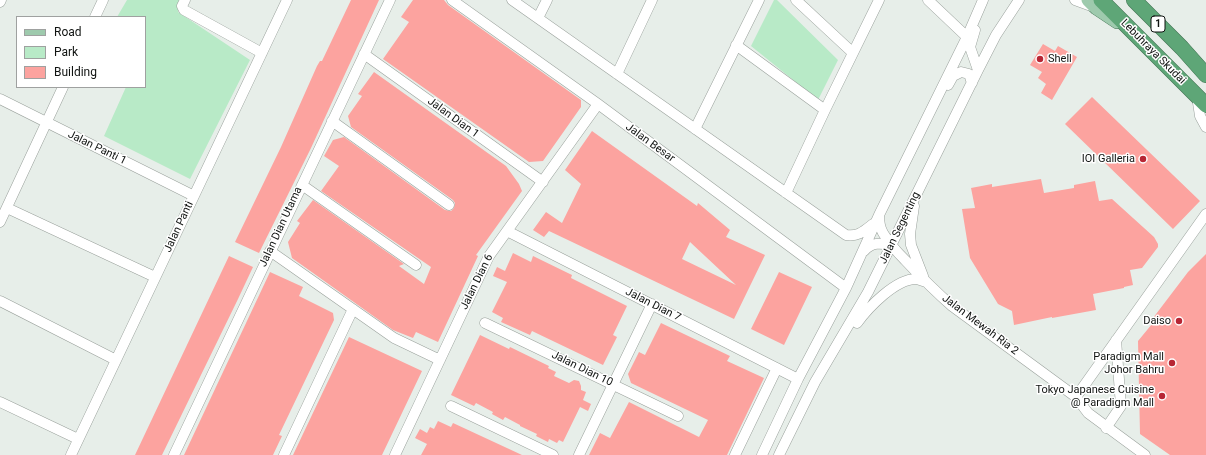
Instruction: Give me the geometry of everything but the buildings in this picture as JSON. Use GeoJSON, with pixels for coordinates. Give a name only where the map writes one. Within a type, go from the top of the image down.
{"type":"FeatureCollection","features":[{"type":"Feature","properties":{"kind":"highway","name":"Lebuhraya Skudai"},"geometry":{"type":"LineString","coordinates":[[1134,0],[1182,48],[1206,75]]}},
{"type":"Feature","properties":{"kind":"highway","name":"Lebuhraya Skudai"},"geometry":{"type":"LineString","coordinates":[[1095,3],[1132,31],[1202,100]]}},
{"type":"Feature","properties":{"kind":"highway"},"geometry":{"type":"LineString","coordinates":[[1182,48],[1206,64]]}},
{"type":"Feature","properties":{"kind":"street"},"geometry":{"type":"LineString","coordinates":[[95,16],[103,0]]}},
{"type":"Feature","properties":{"kind":"street"},"geometry":{"type":"LineString","coordinates":[[185,0],[182,6],[184,10],[262,53]]}},
{"type":"Feature","properties":{"kind":"street","name":"Jalan Panti"},"geometry":{"type":"LineString","coordinates":[[70,455],[287,0]]}},
{"type":"Feature","properties":{"kind":"street","name":"Jalan Dian Utama"},"geometry":{"type":"LineString","coordinates":[[174,455],[390,0]]}},
{"type":"Feature","properties":{"kind":"street","name":"Jalan Besar"},"geometry":{"type":"LineString","coordinates":[[452,0],[598,104],[846,288]]}},
{"type":"Feature","properties":{"kind":"street"},"geometry":{"type":"LineString","coordinates":[[512,0],[846,235],[859,235],[877,218]]}},
{"type":"Feature","properties":{"kind":"street"},"geometry":{"type":"LineString","coordinates":[[538,18],[547,0]]}},
{"type":"Feature","properties":{"kind":"street"},"geometry":{"type":"LineString","coordinates":[[616,74],[652,0]]}},
{"type":"Feature","properties":{"kind":"street"},"geometry":{"type":"LineString","coordinates":[[695,129],[759,0]]}},
{"type":"Feature","properties":{"kind":"street"},"geometry":{"type":"LineString","coordinates":[[796,0],[853,53]]}},
{"type":"Feature","properties":{"kind":"street"},"geometry":{"type":"LineString","coordinates":[[786,193],[879,0]]}},
{"type":"Feature","properties":{"kind":"street"},"geometry":{"type":"LineString","coordinates":[[928,0],[967,37]]}},
{"type":"Feature","properties":{"kind":"street"},"geometry":{"type":"LineString","coordinates":[[762,455],[798,379],[846,288],[917,134],[967,37],[984,0]]}},
{"type":"Feature","properties":{"kind":"street"},"geometry":{"type":"LineString","coordinates":[[978,70],[970,47],[984,0]]}},
{"type":"Feature","properties":{"kind":"street","name":"Jalan Segenting"},"geometry":{"type":"LineString","coordinates":[[779,455],[814,382],[868,292],[996,35],[1019,0]]}},
{"type":"Feature","properties":{"kind":"street"},"geometry":{"type":"LineString","coordinates":[[1075,0],[1095,3]]}},
{"type":"Feature","properties":{"kind":"street"},"geometry":{"type":"LineString","coordinates":[[736,46],[825,110]]}},
{"type":"Feature","properties":{"kind":"street","name":"Jalan Dian 1"},"geometry":{"type":"LineString","coordinates":[[364,54],[543,182]]}},
{"type":"Feature","properties":{"kind":"street"},"geometry":{"type":"LineString","coordinates":[[917,134],[931,116],[953,76],[958,73],[965,72],[970,77],[972,83]]}},
{"type":"Feature","properties":{"kind":"street"},"geometry":{"type":"LineString","coordinates":[[0,222],[63,88]]}},
{"type":"Feature","properties":{"kind":"street","name":"Jalan Panti 1"},"geometry":{"type":"LineString","coordinates":[[0,99],[194,196]]}},
{"type":"Feature","properties":{"kind":"street"},"geometry":{"type":"LineString","coordinates":[[1202,100],[1200,116],[1206,126]]}},
{"type":"Feature","properties":{"kind":"street","name":"Jalan Dian 6"},"geometry":{"type":"LineString","coordinates":[[395,455],[489,256],[598,104]]}},
{"type":"Feature","properties":{"kind":"street"},"geometry":{"type":"LineString","coordinates":[[332,121],[449,205]]}},
{"type":"Feature","properties":{"kind":"street"},"geometry":{"type":"LineString","coordinates":[[302,185],[416,265]]}},
{"type":"Feature","properties":{"kind":"street"},"geometry":{"type":"LineString","coordinates":[[915,196],[910,234],[911,245],[926,282]]}},
{"type":"Feature","properties":{"kind":"street"},"geometry":{"type":"LineString","coordinates":[[7,208],[155,277]]}},
{"type":"Feature","properties":{"kind":"street"},"geometry":{"type":"LineString","coordinates":[[1076,397],[1204,217]]}},
{"type":"Feature","properties":{"kind":"street","name":"Jalan Mewah Ria 2"},"geometry":{"type":"LineString","coordinates":[[877,218],[882,233],[891,245],[926,282],[952,306],[1076,397],[1088,413],[1106,428],[1145,455]]}},
{"type":"Feature","properties":{"kind":"street","name":"Jalan Dian 7"},"geometry":{"type":"LineString","coordinates":[[507,231],[798,379]]}},
{"type":"Feature","properties":{"kind":"street"},"geometry":{"type":"LineString","coordinates":[[861,256],[868,247],[873,244],[880,243],[891,245]]}},
{"type":"Feature","properties":{"kind":"street"},"geometry":{"type":"LineString","coordinates":[[270,251],[394,338],[440,360]]}},
{"type":"Feature","properties":{"kind":"street"},"geometry":{"type":"LineString","coordinates":[[798,379],[815,370],[841,344],[864,312],[875,301],[905,281],[917,279],[926,282]]}},
{"type":"Feature","properties":{"kind":"street"},"geometry":{"type":"LineString","coordinates":[[0,301],[116,360]]}},
{"type":"Feature","properties":{"kind":"street"},"geometry":{"type":"LineString","coordinates":[[579,455],[652,304]]}},
{"type":"Feature","properties":{"kind":"street"},"geometry":{"type":"LineString","coordinates":[[284,455],[353,309]]}},
{"type":"Feature","properties":{"kind":"street","name":"Jalan Dian 10"},"geometry":{"type":"LineString","coordinates":[[485,322],[678,416]]}},
{"type":"Feature","properties":{"kind":"street"},"geometry":{"type":"LineString","coordinates":[[1106,428],[1121,406],[1116,340]]}},
{"type":"Feature","properties":{"kind":"street"},"geometry":{"type":"LineString","coordinates":[[735,455],[778,368]]}},
{"type":"Feature","properties":{"kind":"street"},"geometry":{"type":"LineString","coordinates":[[0,402],[78,439]]}},
{"type":"Feature","properties":{"kind":"street"},"geometry":{"type":"LineString","coordinates":[[451,406],[553,455]]}},
{"type":"Feature","properties":{"kind":"green space"},"geometry":{"type":"Polygon","coordinates":[[[127,0],[181,0],[178,12],[250,60],[190,179],[104,136],[126,88],[146,88],[146,16],[118,16],[127,0]]]}},
{"type":"Feature","properties":{"kind":"green space"},"geometry":{"type":"Polygon","coordinates":[[[774,0],[777,0],[838,60],[818,100],[751,46],[774,0]]]}},
{"type":"Feature","properties":{"kind":"place","name":"Shell"},"geometry":{"type":"Point","coordinates":[1040,59]}},
{"type":"Feature","properties":{"kind":"place","name":"IOI Galleria"},"geometry":{"type":"Point","coordinates":[1143,159]}},
{"type":"Feature","properties":{"kind":"place","name":"Daiso"},"geometry":{"type":"Point","coordinates":[1179,321]}},
{"type":"Feature","properties":{"kind":"place","name":"Paradigm Mall Johor Bahru"},"geometry":{"type":"Point","coordinates":[1172,363]}},
{"type":"Feature","properties":{"kind":"place","name":"Tokyo Japanese Cuisine @ Paradigm Mall"},"geometry":{"type":"Point","coordinates":[1162,396]}}]}
